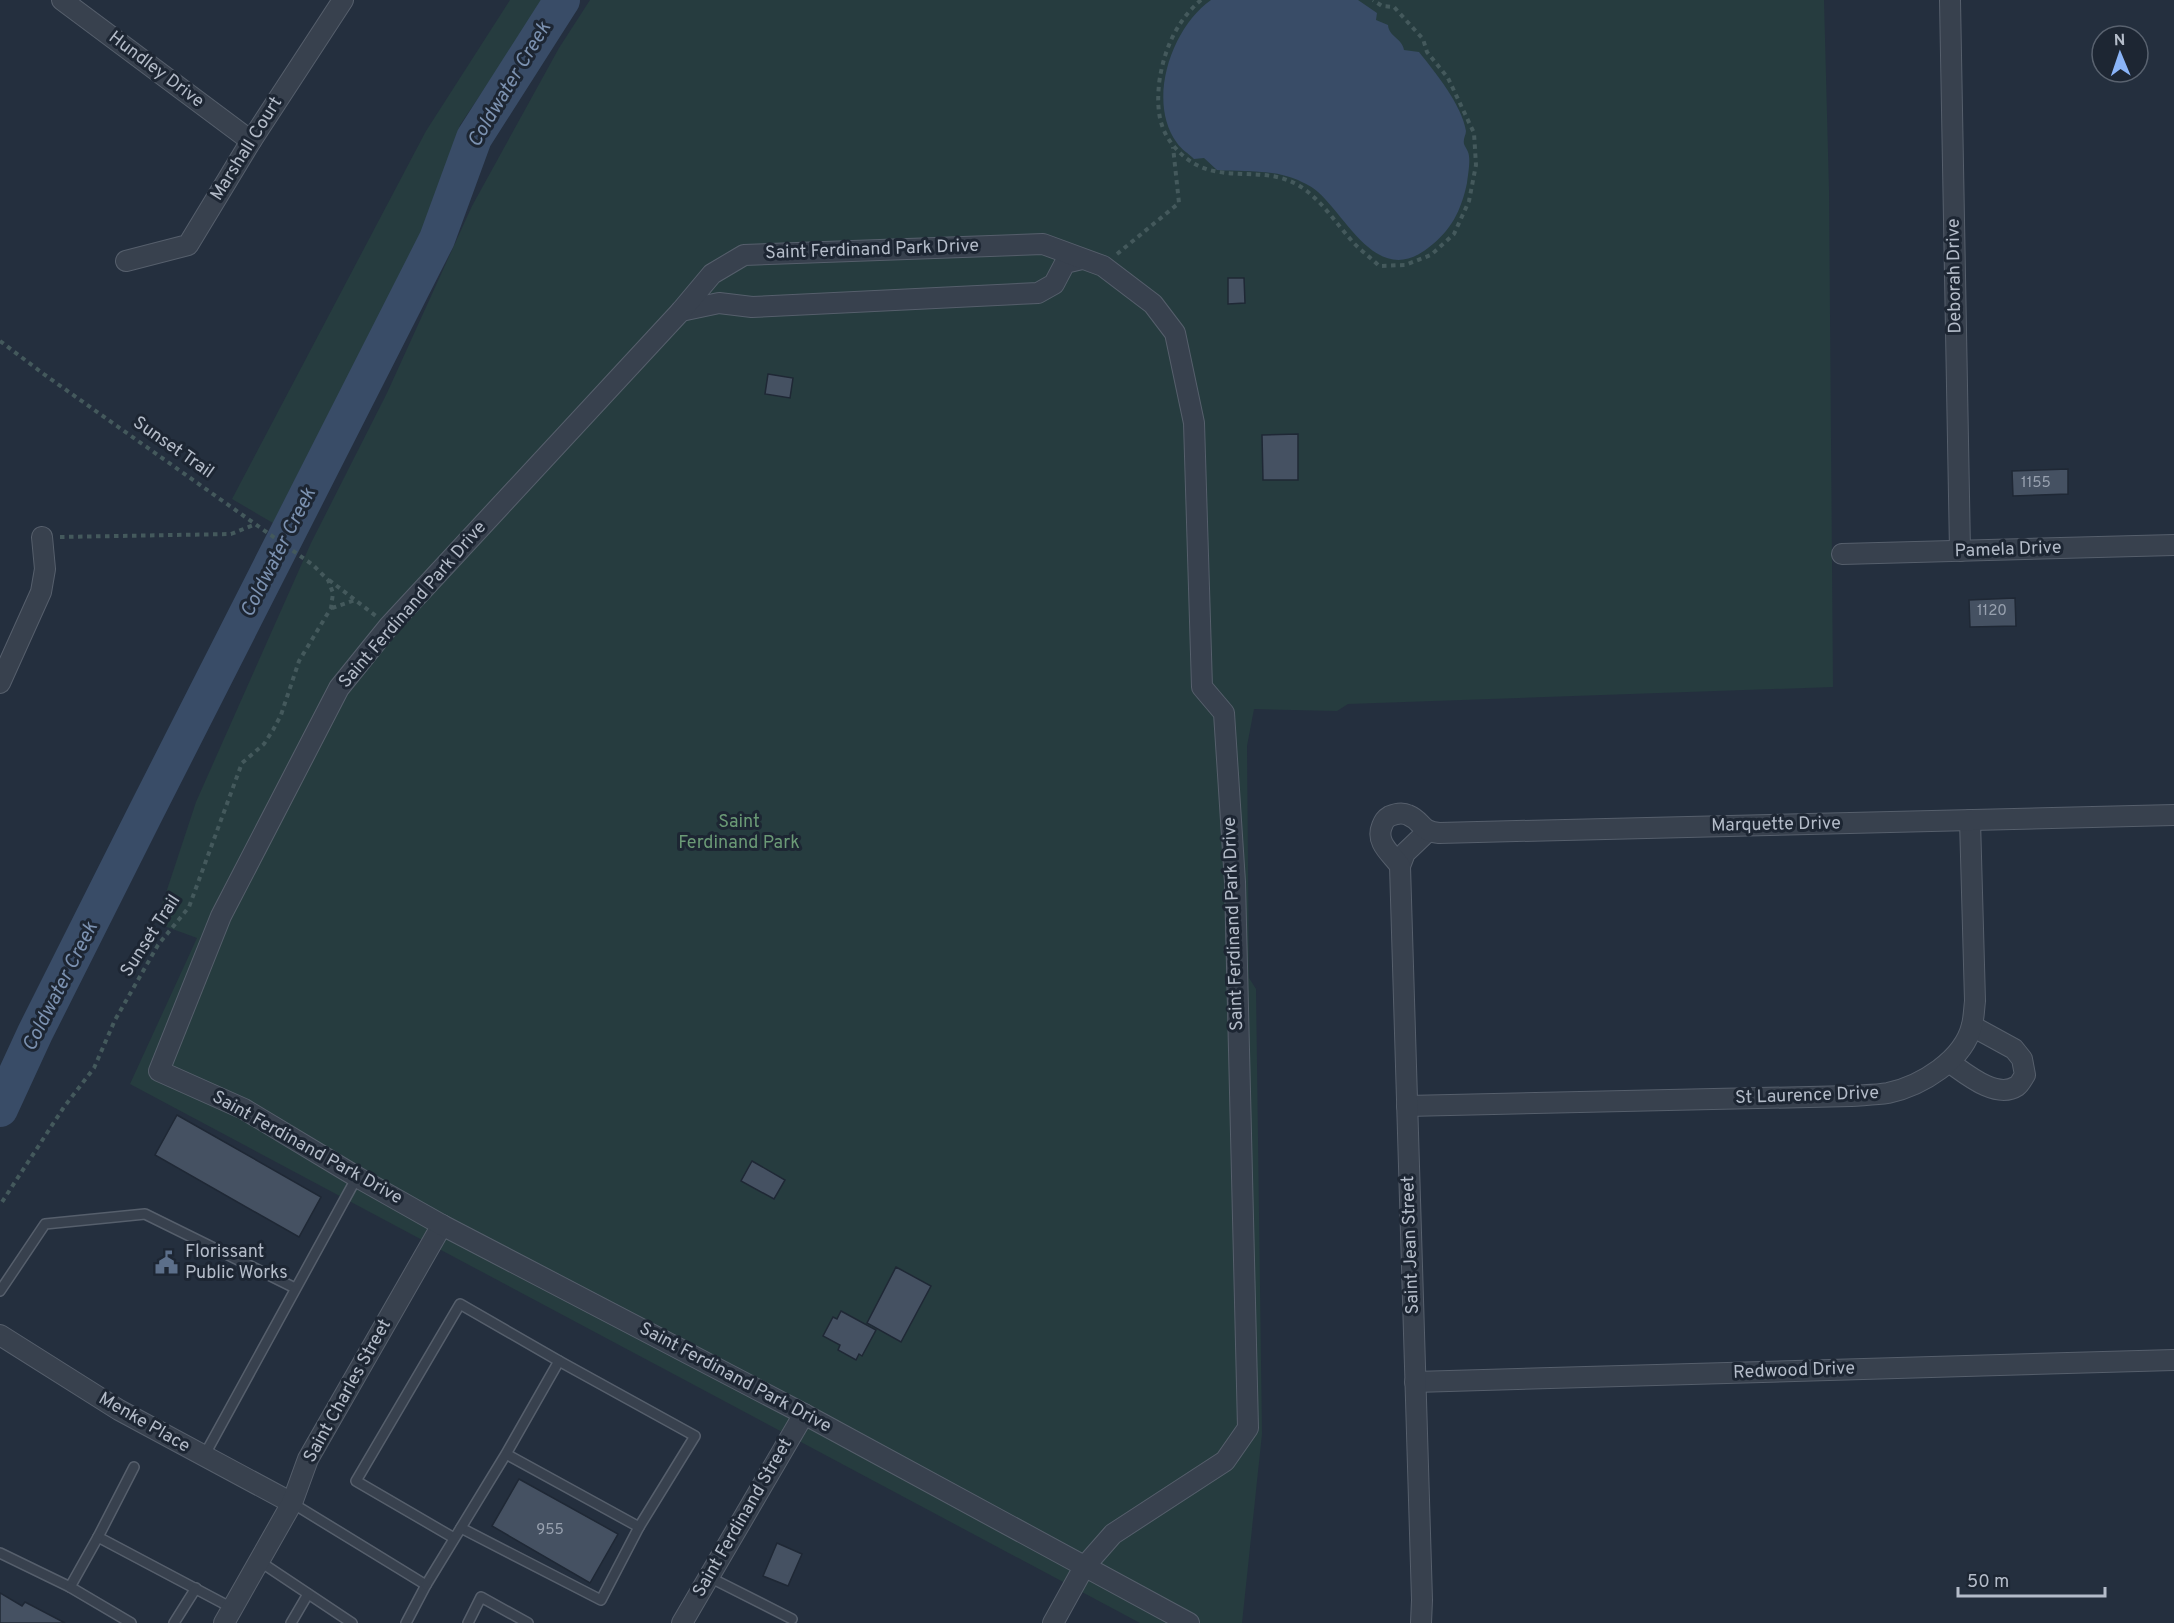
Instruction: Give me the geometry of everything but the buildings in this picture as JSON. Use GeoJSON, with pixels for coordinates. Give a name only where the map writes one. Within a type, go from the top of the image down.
{"type":"FeatureCollection","features":[{"type":"Feature","properties":{"kind":"street","name":"Hundley Drive"},"geometry":{"type":"LineString","coordinates":[[62,0],[251,141]]}},
{"type":"Feature","properties":{"kind":"street","name":"Marshall Court"},"geometry":{"type":"LineString","coordinates":[[126,261],[188,245],[251,141],[343,0]]}},
{"type":"Feature","properties":{"kind":"street","name":"Deborah Drive"},"geometry":{"type":"LineString","coordinates":[[1950,0],[1960,551]]}},
{"type":"Feature","properties":{"kind":"street","name":"Saint Ferdinand Park Drive"},"geometry":{"type":"LineString","coordinates":[[1084,1568],[1113,1533],[1225,1461],[1248,1428],[1235,882],[1224,713],[1203,687],[1194,423],[1175,333],[1153,304],[1103,266],[1043,244],[744,255],[712,274],[681,311],[389,626],[339,688],[254,850],[213,934],[159,1071],[244,1109],[442,1225],[804,1414],[1084,1568],[1189,1623]]}},
{"type":"Feature","properties":{"kind":"street"},"geometry":{"type":"LineString","coordinates":[[681,311],[719,303],[752,306],[1038,293],[1054,284],[1065,263],[1082,259]]}},
{"type":"Feature","properties":{"kind":"street"},"geometry":{"type":"LineString","coordinates":[[0,683],[41,592],[45,569],[42,537]]}},
{"type":"Feature","properties":{"kind":"street","name":"Pamela Drive"},"geometry":{"type":"LineString","coordinates":[[1842,554],[2174,545]]}},
{"type":"Feature","properties":{"kind":"street"},"geometry":{"type":"LineString","coordinates":[[1398,813],[1410,815],[1427,832],[1405,853],[1400,866],[1381,842],[1380,830],[1386,819],[1398,813]]}},
{"type":"Feature","properties":{"kind":"street","name":"Marquette Drive"},"geometry":{"type":"LineString","coordinates":[[1427,832],[2174,815]]}},
{"type":"Feature","properties":{"kind":"street","name":"St Laurence Drive"},"geometry":{"type":"LineString","coordinates":[[1407,1106],[1851,1096],[1889,1092],[1919,1082],[1948,1062],[1962,1047],[1972,1026],[1975,1001],[1970,820]]}},
{"type":"Feature","properties":{"kind":"street","name":"Saint Jean Street"},"geometry":{"type":"LineString","coordinates":[[1400,866],[1421,1623]]}},
{"type":"Feature","properties":{"kind":"street"},"geometry":{"type":"LineString","coordinates":[[1948,1062],[1988,1087],[2004,1090],[2017,1086],[2025,1075],[2022,1059],[2014,1049],[1972,1026]]}},
{"type":"Feature","properties":{"kind":"street","name":"Saint Charles Street"},"geometry":{"type":"LineString","coordinates":[[228,1616],[292,1503],[308,1459],[442,1225]]}},
{"type":"Feature","properties":{"kind":"street","name":"Menke Place"},"geometry":{"type":"LineString","coordinates":[[0,1335],[119,1410],[292,1503]]}},
{"type":"Feature","properties":{"kind":"street","name":"Redwood Drive"},"geometry":{"type":"LineString","coordinates":[[1415,1382],[2171,1359]]}},
{"type":"Feature","properties":{"kind":"street","name":"Saint Ferdinand Street"},"geometry":{"type":"LineString","coordinates":[[682,1623],[804,1414]]}},
{"type":"Feature","properties":{"kind":"street"},"geometry":{"type":"LineString","coordinates":[[1053,1623],[1084,1568]]}},
{"type":"Feature","properties":{"kind":"lane"},"geometry":{"type":"LineString","coordinates":[[204,1456],[357,1177]]}},
{"type":"Feature","properties":{"kind":"lane"},"geometry":{"type":"LineString","coordinates":[[0,1291],[45,1224],[145,1214],[295,1288]]}},
{"type":"Feature","properties":{"kind":"lane"},"geometry":{"type":"LineString","coordinates":[[454,1538],[356,1481],[460,1304],[695,1436],[639,1527],[601,1600],[461,1528]]}},
{"type":"Feature","properties":{"kind":"lane"},"geometry":{"type":"LineString","coordinates":[[406,1623],[426,1585],[506,1454],[559,1361]]}},
{"type":"Feature","properties":{"kind":"lane"},"geometry":{"type":"LineString","coordinates":[[506,1454],[639,1527]]}},
{"type":"Feature","properties":{"kind":"lane"},"geometry":{"type":"LineString","coordinates":[[70,1587],[134,1467]]}},
{"type":"Feature","properties":{"kind":"lane"},"geometry":{"type":"LineString","coordinates":[[292,1503],[426,1585]]}},
{"type":"Feature","properties":{"kind":"lane"},"geometry":{"type":"LineString","coordinates":[[98,1537],[196,1588],[228,1616]]}},
{"type":"Feature","properties":{"kind":"lane"},"geometry":{"type":"LineString","coordinates":[[0,1553],[70,1587],[131,1623]]}},
{"type":"Feature","properties":{"kind":"lane"},"geometry":{"type":"LineString","coordinates":[[259,1561],[352,1623]]}},
{"type":"Feature","properties":{"kind":"lane"},"geometry":{"type":"LineString","coordinates":[[709,1577],[794,1622]]}},
{"type":"Feature","properties":{"kind":"lane"},"geometry":{"type":"LineString","coordinates":[[174,1623],[196,1588]]}},
{"type":"Feature","properties":{"kind":"lane"},"geometry":{"type":"LineString","coordinates":[[291,1623],[308,1594]]}},
{"type":"Feature","properties":{"kind":"lane"},"geometry":{"type":"LineString","coordinates":[[468,1623],[481,1597],[528,1623]]}},
{"type":"Feature","properties":{"kind":"path"},"geometry":{"type":"LineString","coordinates":[[1201,0],[1189,10],[1173,35],[1162,62],[1157,102],[1163,132],[1173,145],[1181,155],[1209,171],[1273,178],[1296,184],[1315,198],[1354,243],[1379,266],[1405,265],[1431,255],[1454,234],[1469,201],[1476,165],[1474,133],[1448,78],[1427,52],[1423,39],[1394,7],[1382,6],[1373,0]]}},
{"type":"Feature","properties":{"kind":"path"},"geometry":{"type":"LineString","coordinates":[[1103,266],[1179,203],[1173,145]]}},
{"type":"Feature","properties":{"kind":"path","name":"Sunset Trail"},"geometry":{"type":"LineString","coordinates":[[0,341],[262,527],[389,626]]}},
{"type":"Feature","properties":{"kind":"path"},"geometry":{"type":"LineString","coordinates":[[42,537],[231,534],[256,524]]}},
{"type":"Feature","properties":{"kind":"path"},"geometry":{"type":"LineString","coordinates":[[328,580],[333,593],[331,608],[355,600]]}},
{"type":"Feature","properties":{"kind":"path","name":"Sunset Trail"},"geometry":{"type":"LineString","coordinates":[[0,1205],[64,1107],[94,1068],[115,1020],[158,945],[189,907],[242,763],[264,744],[273,730],[281,715],[299,661],[331,608]]}},
{"type":"Feature","properties":{"kind":"green space"},"geometry":{"type":"Polygon","coordinates":[[[510,0],[544,0],[460,125],[427,222],[273,523],[232,499],[426,131],[510,0]]]}},
{"type":"Feature","properties":{"kind":"green space","name":"Saint Ferdinand Park"},"geometry":{"type":"Polygon","coordinates":[[[590,0],[1824,0],[1829,190],[1833,687],[1348,704],[1337,711],[1254,709],[1247,746],[1249,978],[1256,989],[1262,1434],[1242,1623],[1140,1623],[130,1084],[197,938],[156,923],[196,802],[311,543],[387,393],[472,206],[559,48],[590,0]]]}},
{"type":"Feature","properties":{"kind":"water"},"geometry":{"type":"Polygon","coordinates":[[[1211,0],[1358,0],[1377,13],[1376,20],[1388,25],[1404,50],[1419,52],[1447,89],[1459,110],[1466,131],[1464,144],[1469,159],[1467,183],[1462,203],[1454,220],[1443,235],[1428,248],[1410,258],[1394,260],[1379,255],[1353,232],[1316,190],[1308,185],[1279,174],[1217,170],[1204,158],[1194,159],[1177,143],[1168,126],[1164,107],[1164,86],[1168,66],[1185,28],[1197,12],[1211,0]]]}},
{"type":"Feature","properties":{"kind":"waterway","name":"Coldwater Creek"},"geometry":{"type":"LineString","coordinates":[[0,1109],[35,1033],[146,812],[437,239],[474,138],[562,0]]}},
{"type":"Feature","properties":{"kind":"place","name":"Florissant Public Works"},"geometry":{"type":"Point","coordinates":[167,1262]}}]}
